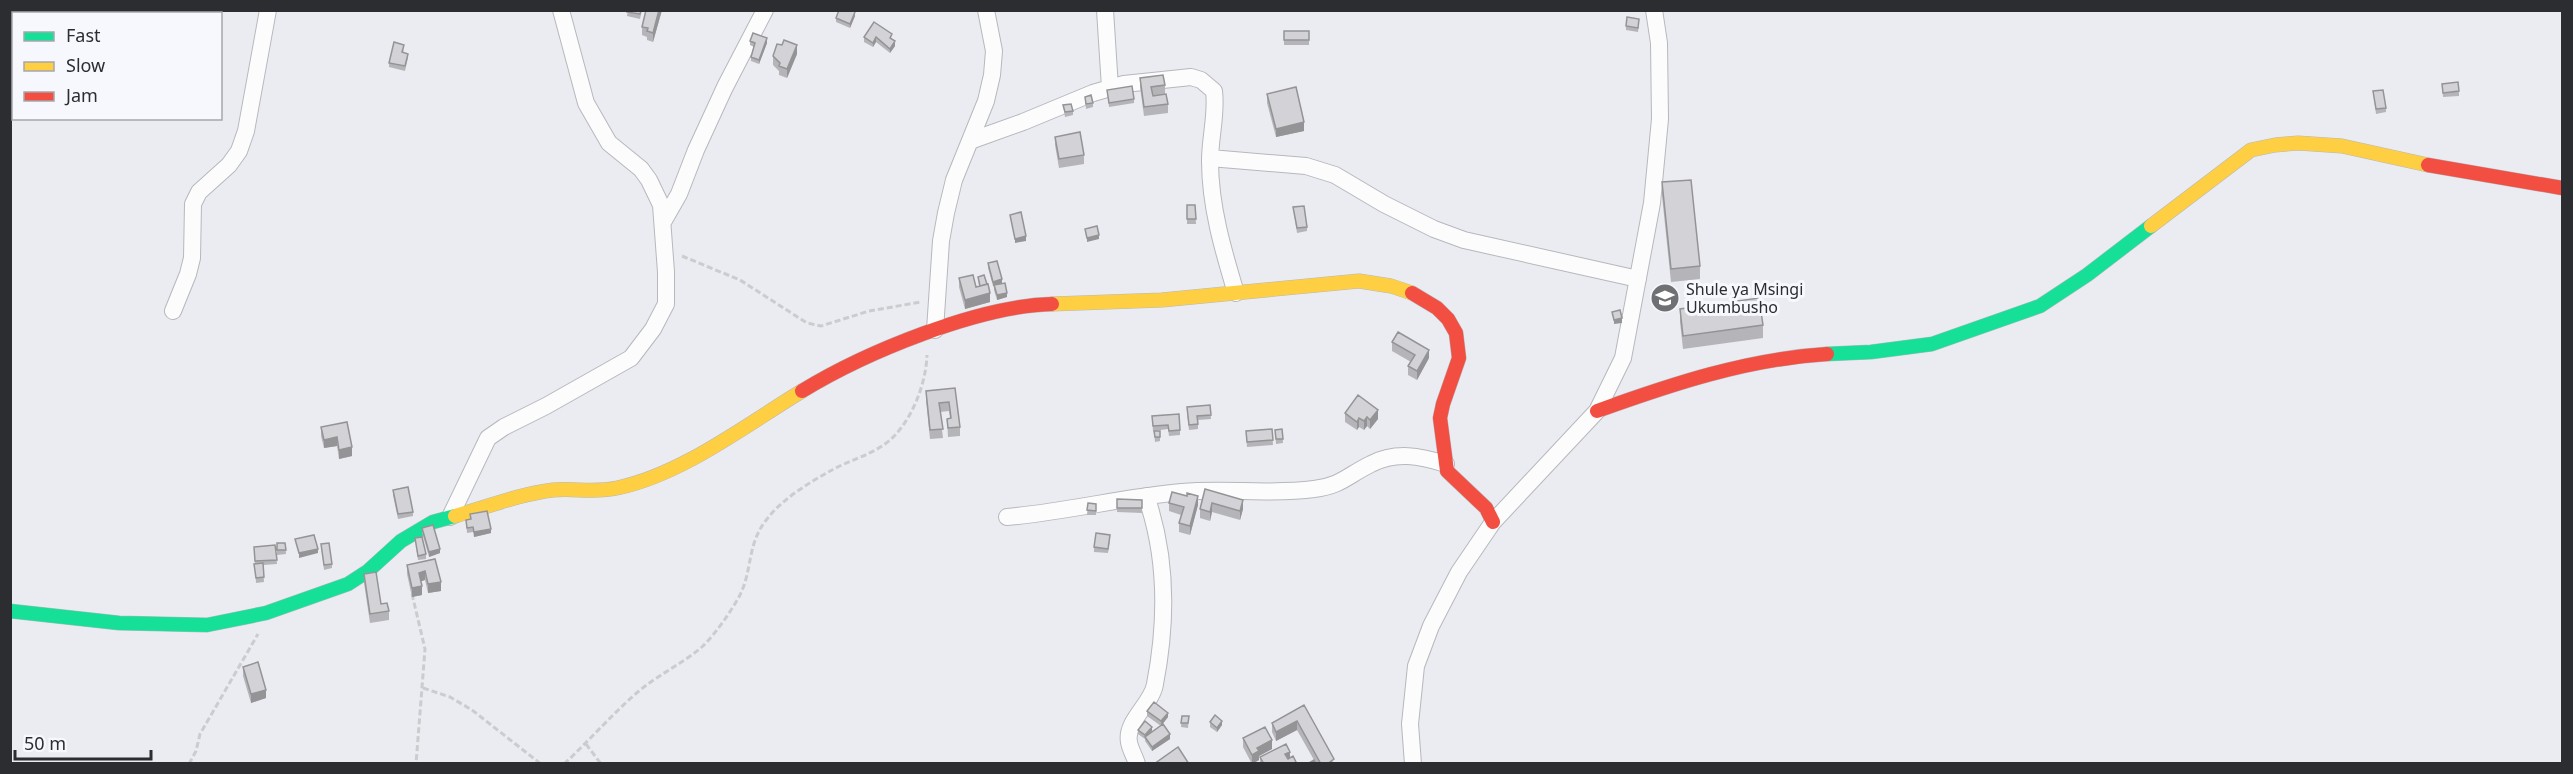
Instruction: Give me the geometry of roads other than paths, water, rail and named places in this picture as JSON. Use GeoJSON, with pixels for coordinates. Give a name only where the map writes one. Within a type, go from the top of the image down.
{"type":"FeatureCollection","features":[{"type":"Feature","properties":{"kind":"street"},"geometry":{"type":"LineString","coordinates":[[173,311],[192,258],[193,204],[199,192],[229,165],[239,151],[246,131],[268,10]]}},
{"type":"Feature","properties":{"kind":"street"},"geometry":{"type":"LineString","coordinates":[[450,517],[488,438],[504,427],[616,368],[635,355],[666,304],[661,204],[654,186],[640,169],[609,143],[586,103],[561,10]]}},
{"type":"Feature","properties":{"kind":"street"},"geometry":{"type":"LineString","coordinates":[[663,222],[680,194],[692,159],[725,87],[765,10]]}},
{"type":"Feature","properties":{"kind":"street"},"geometry":{"type":"LineString","coordinates":[[932,331],[946,213],[954,180],[986,101],[992,75],[994,51],[986,10]]}},
{"type":"Feature","properties":{"kind":"street"},"geometry":{"type":"LineString","coordinates":[[1105,10],[1110,88]]}},
{"type":"Feature","properties":{"kind":"street"},"geometry":{"type":"LineString","coordinates":[[1413,764],[1410,724],[1416,666],[1431,626],[1459,572],[1493,522],[1597,411],[1623,358],[1652,203],[1660,118],[1659,43],[1654,10]]}},
{"type":"Feature","properties":{"kind":"street"},"geometry":{"type":"LineString","coordinates":[[970,141],[1110,88],[1163,78],[1191,77],[1207,83],[1214,90],[1215,96],[1210,158],[1213,205],[1222,247],[1236,293]]}},
{"type":"Feature","properties":{"kind":"street"},"geometry":{"type":"LineString","coordinates":[[1597,411],[1671,384],[1752,363],[1932,344],[2040,306],[2087,275],[2251,150],[2268,146],[2296,142],[2330,143],[2425,165],[2562,188]]}},
{"type":"Feature","properties":{"kind":"street"},"geometry":{"type":"LineString","coordinates":[[1210,158],[1306,166],[1335,175],[1384,204],[1434,229],[1464,240],[1638,279]]}},
{"type":"Feature","properties":{"kind":"street"},"geometry":{"type":"LineString","coordinates":[[10,611],[119,623],[207,625],[266,613],[348,584],[368,571],[408,536],[433,522],[545,492],[617,488],[649,478],[694,457],[832,373],[932,331],[985,315],[1045,304],[1162,300],[1319,284],[1381,282],[1408,290],[1450,319],[1460,350],[1440,412],[1447,471],[1486,508],[1493,522]]}},
{"type":"Feature","properties":{"kind":"street"},"geometry":{"type":"LineString","coordinates":[[1006,517],[1052,513],[1146,496],[1217,489],[1282,492],[1314,489],[1339,484],[1370,464],[1385,457],[1401,455],[1422,457],[1446,464]]}},
{"type":"Feature","properties":{"kind":"street"},"geometry":{"type":"LineString","coordinates":[[1137,764],[1129,741],[1130,732],[1153,693],[1162,615],[1160,549],[1146,496]]}},
{"type":"Feature","properties":{"kind":"place","name":"Shule ya Msingi Ukumbusho"},"geometry":{"type":"Point","coordinates":[1665,298]}}]}
